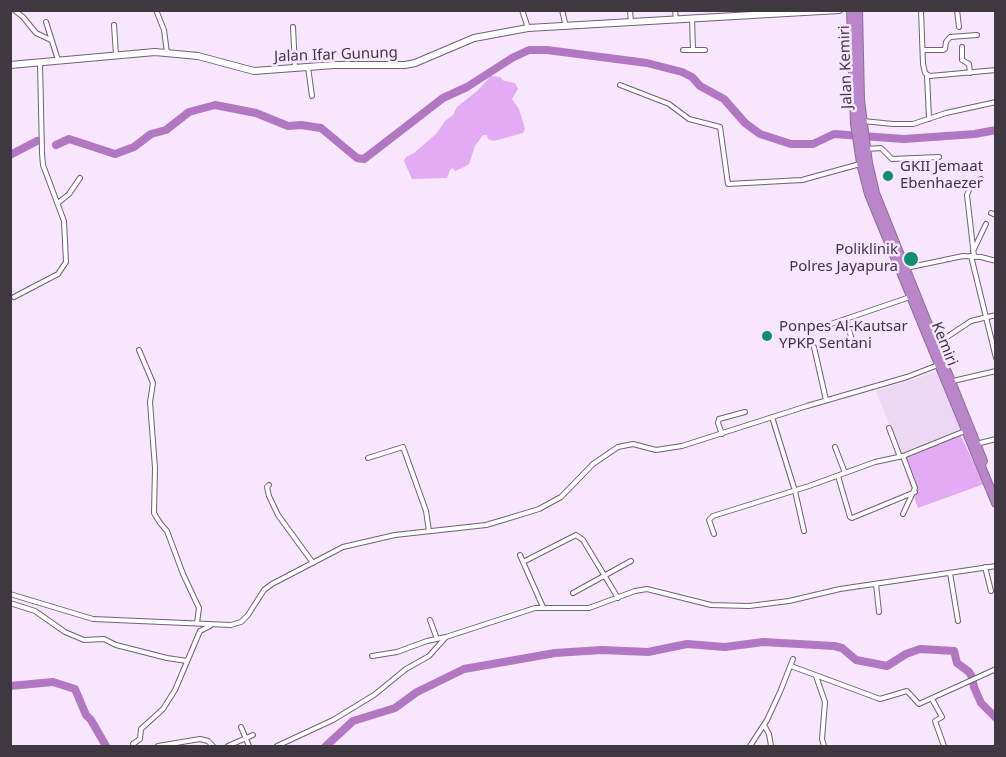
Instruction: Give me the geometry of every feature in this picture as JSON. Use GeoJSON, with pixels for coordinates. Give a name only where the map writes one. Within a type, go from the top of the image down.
{"type":"FeatureCollection","features":[{"type":"Feature","properties":{"kind":"highway","name":"Jalan Kemiri"},"geometry":{"type":"LineString","coordinates":[[851,10],[852,59],[860,122]]}},
{"type":"Feature","properties":{"kind":"highway","name":"Jalan Kemiri"},"geometry":{"type":"LineString","coordinates":[[858,10],[860,122]]}},
{"type":"Feature","properties":{"kind":"highway"},"geometry":{"type":"LineString","coordinates":[[860,122],[872,193]]}},
{"type":"Feature","properties":{"kind":"highway"},"geometry":{"type":"LineString","coordinates":[[863,148],[861,163],[872,193]]}},
{"type":"Feature","properties":{"kind":"highway","name":"Kemiri"},"geometry":{"type":"LineString","coordinates":[[872,193],[948,383],[996,491]]}},
{"type":"Feature","properties":{"kind":"highway","name":"Kemiri"},"geometry":{"type":"LineString","coordinates":[[902,269],[911,297],[927,328]]}},
{"type":"Feature","properties":{"kind":"highway","name":"Kemiri"},"geometry":{"type":"LineString","coordinates":[[933,346],[938,365],[948,383],[965,431],[974,444],[996,504]]}},
{"type":"Feature","properties":{"kind":"street"},"geometry":{"type":"LineString","coordinates":[[14,10],[23,16],[36,33],[51,40]]}},
{"type":"Feature","properties":{"kind":"street"},"geometry":{"type":"LineString","coordinates":[[156,10],[164,30],[167,53]]}},
{"type":"Feature","properties":{"kind":"street"},"geometry":{"type":"LineString","coordinates":[[522,10],[528,28]]}},
{"type":"Feature","properties":{"kind":"street"},"geometry":{"type":"LineString","coordinates":[[562,10],[566,27]]}},
{"type":"Feature","properties":{"kind":"street"},"geometry":{"type":"LineString","coordinates":[[630,10],[631,22]]}},
{"type":"Feature","properties":{"kind":"street"},"geometry":{"type":"LineString","coordinates":[[675,10],[676,19]]}},
{"type":"Feature","properties":{"kind":"street","name":"Jalan Ifar Gunung"},"geometry":{"type":"LineString","coordinates":[[10,64],[167,53],[198,56],[254,71],[308,66],[411,64],[474,38],[528,28],[839,10]]}},
{"type":"Feature","properties":{"kind":"street"},"geometry":{"type":"LineString","coordinates":[[921,10],[923,70],[927,75],[929,119]]}},
{"type":"Feature","properties":{"kind":"street"},"geometry":{"type":"LineString","coordinates":[[957,10],[959,27]]}},
{"type":"Feature","properties":{"kind":"street"},"geometry":{"type":"LineString","coordinates":[[692,18],[693,50]]}},
{"type":"Feature","properties":{"kind":"street"},"geometry":{"type":"LineString","coordinates":[[46,22],[58,61]]}},
{"type":"Feature","properties":{"kind":"street"},"geometry":{"type":"LineString","coordinates":[[114,25],[116,56]]}},
{"type":"Feature","properties":{"kind":"street"},"geometry":{"type":"LineString","coordinates":[[293,27],[296,67]]}},
{"type":"Feature","properties":{"kind":"street"},"geometry":{"type":"LineString","coordinates":[[922,50],[945,49],[948,39],[953,36],[977,35]]}},
{"type":"Feature","properties":{"kind":"street"},"geometry":{"type":"LineString","coordinates":[[962,47],[962,60],[969,64],[970,73]]}},
{"type":"Feature","properties":{"kind":"street"},"geometry":{"type":"LineString","coordinates":[[683,50],[705,50]]}},
{"type":"Feature","properties":{"kind":"street"},"geometry":{"type":"LineString","coordinates":[[14,297],[58,274],[66,262],[66,231],[43,165],[40,63]]}},
{"type":"Feature","properties":{"kind":"street"},"geometry":{"type":"LineString","coordinates":[[308,66],[312,96]]}},
{"type":"Feature","properties":{"kind":"street"},"geometry":{"type":"LineString","coordinates":[[927,75],[996,70]]}},
{"type":"Feature","properties":{"kind":"street"},"geometry":{"type":"LineString","coordinates":[[620,86],[669,104],[689,119],[720,127],[729,184],[802,180],[861,163]]}},
{"type":"Feature","properties":{"kind":"street"},"geometry":{"type":"LineString","coordinates":[[860,122],[908,124],[996,102]]}},
{"type":"Feature","properties":{"kind":"street"},"geometry":{"type":"LineString","coordinates":[[863,148],[880,148],[892,159],[939,157]]}},
{"type":"Feature","properties":{"kind":"street"},"geometry":{"type":"LineString","coordinates":[[58,203],[69,194],[80,178]]}},
{"type":"Feature","properties":{"kind":"street"},"geometry":{"type":"LineString","coordinates":[[981,179],[971,185],[967,195],[973,255],[985,317],[996,358]]}},
{"type":"Feature","properties":{"kind":"street"},"geometry":{"type":"LineString","coordinates":[[973,255],[986,224]]}},
{"type":"Feature","properties":{"kind":"street"},"geometry":{"type":"LineString","coordinates":[[902,269],[973,255],[996,261]]}},
{"type":"Feature","properties":{"kind":"street"},"geometry":{"type":"LineString","coordinates":[[825,326],[911,297]]}},
{"type":"Feature","properties":{"kind":"street"},"geometry":{"type":"LineString","coordinates":[[933,346],[971,321],[996,315]]}},
{"type":"Feature","properties":{"kind":"street"},"geometry":{"type":"LineString","coordinates":[[846,319],[852,340]]}},
{"type":"Feature","properties":{"kind":"street"},"geometry":{"type":"LineString","coordinates":[[814,346],[826,400]]}},
{"type":"Feature","properties":{"kind":"street"},"geometry":{"type":"LineString","coordinates":[[134,747],[133,744],[140,739],[141,729],[169,699],[200,631],[199,608],[187,584],[167,531],[156,519],[154,513],[155,468],[150,402],[153,383],[140,350]]}},
{"type":"Feature","properties":{"kind":"street"},"geometry":{"type":"LineString","coordinates":[[10,594],[93,619],[211,626],[241,622],[264,590],[272,584],[351,544],[395,535],[486,525],[539,508],[567,492],[593,464],[618,447],[633,444],[663,449],[694,443],[826,400],[907,377],[938,365]]}},
{"type":"Feature","properties":{"kind":"street"},"geometry":{"type":"LineString","coordinates":[[948,383],[996,371]]}},
{"type":"Feature","properties":{"kind":"street"},"geometry":{"type":"LineString","coordinates":[[722,434],[718,423],[720,419],[745,412]]}},
{"type":"Feature","properties":{"kind":"street"},"geometry":{"type":"LineString","coordinates":[[772,417],[795,491],[804,531]]}},
{"type":"Feature","properties":{"kind":"street"},"geometry":{"type":"LineString","coordinates":[[889,428],[915,488],[903,514]]}},
{"type":"Feature","properties":{"kind":"street"},"geometry":{"type":"LineString","coordinates":[[714,534],[710,517],[795,491],[875,462],[901,456],[965,431]]}},
{"type":"Feature","properties":{"kind":"street"},"geometry":{"type":"LineString","coordinates":[[974,444],[996,439]]}},
{"type":"Feature","properties":{"kind":"street"},"geometry":{"type":"LineString","coordinates":[[368,458],[403,447],[426,511],[429,531]]}},
{"type":"Feature","properties":{"kind":"street"},"geometry":{"type":"LineString","coordinates":[[835,447],[845,473]]}},
{"type":"Feature","properties":{"kind":"street"},"geometry":{"type":"LineString","coordinates":[[838,476],[852,518],[915,492]]}},
{"type":"Feature","properties":{"kind":"street"},"geometry":{"type":"LineString","coordinates":[[269,484],[267,488],[273,506],[313,562]]}},
{"type":"Feature","properties":{"kind":"street"},"geometry":{"type":"LineString","coordinates":[[523,562],[576,535],[581,537],[618,598]]}},
{"type":"Feature","properties":{"kind":"street"},"geometry":{"type":"LineString","coordinates":[[520,555],[543,607]]}},
{"type":"Feature","properties":{"kind":"street"},"geometry":{"type":"LineString","coordinates":[[573,593],[631,561]]}},
{"type":"Feature","properties":{"kind":"street"},"geometry":{"type":"LineString","coordinates":[[372,656],[397,652],[526,610],[543,607],[583,609],[647,589],[704,604],[736,606],[789,601],[823,592],[996,566]]}},
{"type":"Feature","properties":{"kind":"street"},"geometry":{"type":"LineString","coordinates":[[986,567],[991,591]]}},
{"type":"Feature","properties":{"kind":"street"},"geometry":{"type":"LineString","coordinates":[[950,573],[958,621]]}},
{"type":"Feature","properties":{"kind":"street"},"geometry":{"type":"LineString","coordinates":[[876,584],[879,612]]}},
{"type":"Feature","properties":{"kind":"street"},"geometry":{"type":"LineString","coordinates":[[10,603],[35,611],[65,632],[84,640],[104,639],[116,645],[187,661]]}},
{"type":"Feature","properties":{"kind":"street"},"geometry":{"type":"LineString","coordinates":[[430,620],[437,639]]}},
{"type":"Feature","properties":{"kind":"street"},"geometry":{"type":"LineString","coordinates":[[200,631],[211,626]]}},
{"type":"Feature","properties":{"kind":"street"},"geometry":{"type":"LineString","coordinates":[[277,747],[340,716],[374,695],[401,673],[429,656],[446,637]]}},
{"type":"Feature","properties":{"kind":"street"},"geometry":{"type":"LineString","coordinates":[[750,747],[763,725],[793,659]]}},
{"type":"Feature","properties":{"kind":"street"},"geometry":{"type":"LineString","coordinates":[[791,666],[880,699],[905,691],[919,704],[996,669]]}},
{"type":"Feature","properties":{"kind":"street"},"geometry":{"type":"LineString","coordinates":[[815,675],[825,702],[822,739],[824,747]]}},
{"type":"Feature","properties":{"kind":"street"},"geometry":{"type":"LineString","coordinates":[[932,699],[942,717],[935,721],[944,747]]}},
{"type":"Feature","properties":{"kind":"street"},"geometry":{"type":"LineString","coordinates":[[763,725],[769,734],[771,747]]}},
{"type":"Feature","properties":{"kind":"street"},"geometry":{"type":"LineString","coordinates":[[241,727],[249,747]]}},
{"type":"Feature","properties":{"kind":"street"},"geometry":{"type":"LineString","coordinates":[[228,747],[254,735]]}},
{"type":"Feature","properties":{"kind":"street"},"geometry":{"type":"LineString","coordinates":[[158,747],[200,739],[208,741],[213,747]]}},
{"type":"Feature","properties":{"kind":"shaded area"},"geometry":{"type":"Polygon","coordinates":[[[491,76],[515,83],[518,89],[512,99],[519,109],[525,129],[523,133],[494,141],[488,139],[487,135],[483,135],[475,146],[469,164],[455,171],[453,168],[447,178],[412,179],[404,161],[406,157],[436,134],[457,107],[491,76]]]}},
{"type":"Feature","properties":{"kind":"shaded area"},"geometry":{"type":"Polygon","coordinates":[[[936,372],[960,430],[901,454],[876,391],[936,372]]]}},
{"type":"Feature","properties":{"kind":"shaded area"},"geometry":{"type":"Polygon","coordinates":[[[960,434],[984,484],[918,508],[901,459],[960,434]]]}},
{"type":"Feature","properties":{"kind":"waterway"},"geometry":{"type":"LineString","coordinates":[[56,145],[69,139],[115,154],[134,147],[151,134],[166,130],[189,112],[215,105],[256,113],[288,126],[321,128],[357,158],[364,159],[443,98],[467,87],[512,58],[529,50],[547,50],[647,63],[682,72],[692,77],[700,86],[724,99],[745,123],[760,134],[791,144],[813,144],[834,134],[904,139],[975,134],[996,130]]}},
{"type":"Feature","properties":{"kind":"waterway"},"geometry":{"type":"LineString","coordinates":[[10,155],[37,141]]}},
{"type":"Feature","properties":{"kind":"waterway"},"geometry":{"type":"LineString","coordinates":[[326,746],[353,721],[395,708],[417,692],[464,669],[555,653],[602,650],[648,652],[687,644],[725,647],[763,642],[834,646],[842,648],[856,660],[887,666],[906,654],[920,649],[954,651],[957,663],[972,677],[981,703],[996,718]]}},
{"type":"Feature","properties":{"kind":"waterway"},"geometry":{"type":"LineString","coordinates":[[10,686],[53,682],[75,689],[86,715],[106,746]]}},
{"type":"Feature","properties":{"kind":"place","name":"GKII Jemaat Ebenhaezer"},"geometry":{"type":"Point","coordinates":[888,176]}},
{"type":"Feature","properties":{"kind":"place","name":"Poliklinik Polres Jayapura"},"geometry":{"type":"Point","coordinates":[911,259]}},
{"type":"Feature","properties":{"kind":"place","name":"Ponpes Al-Kautsar YPKP Sentani"},"geometry":{"type":"Point","coordinates":[767,336]}}]}
